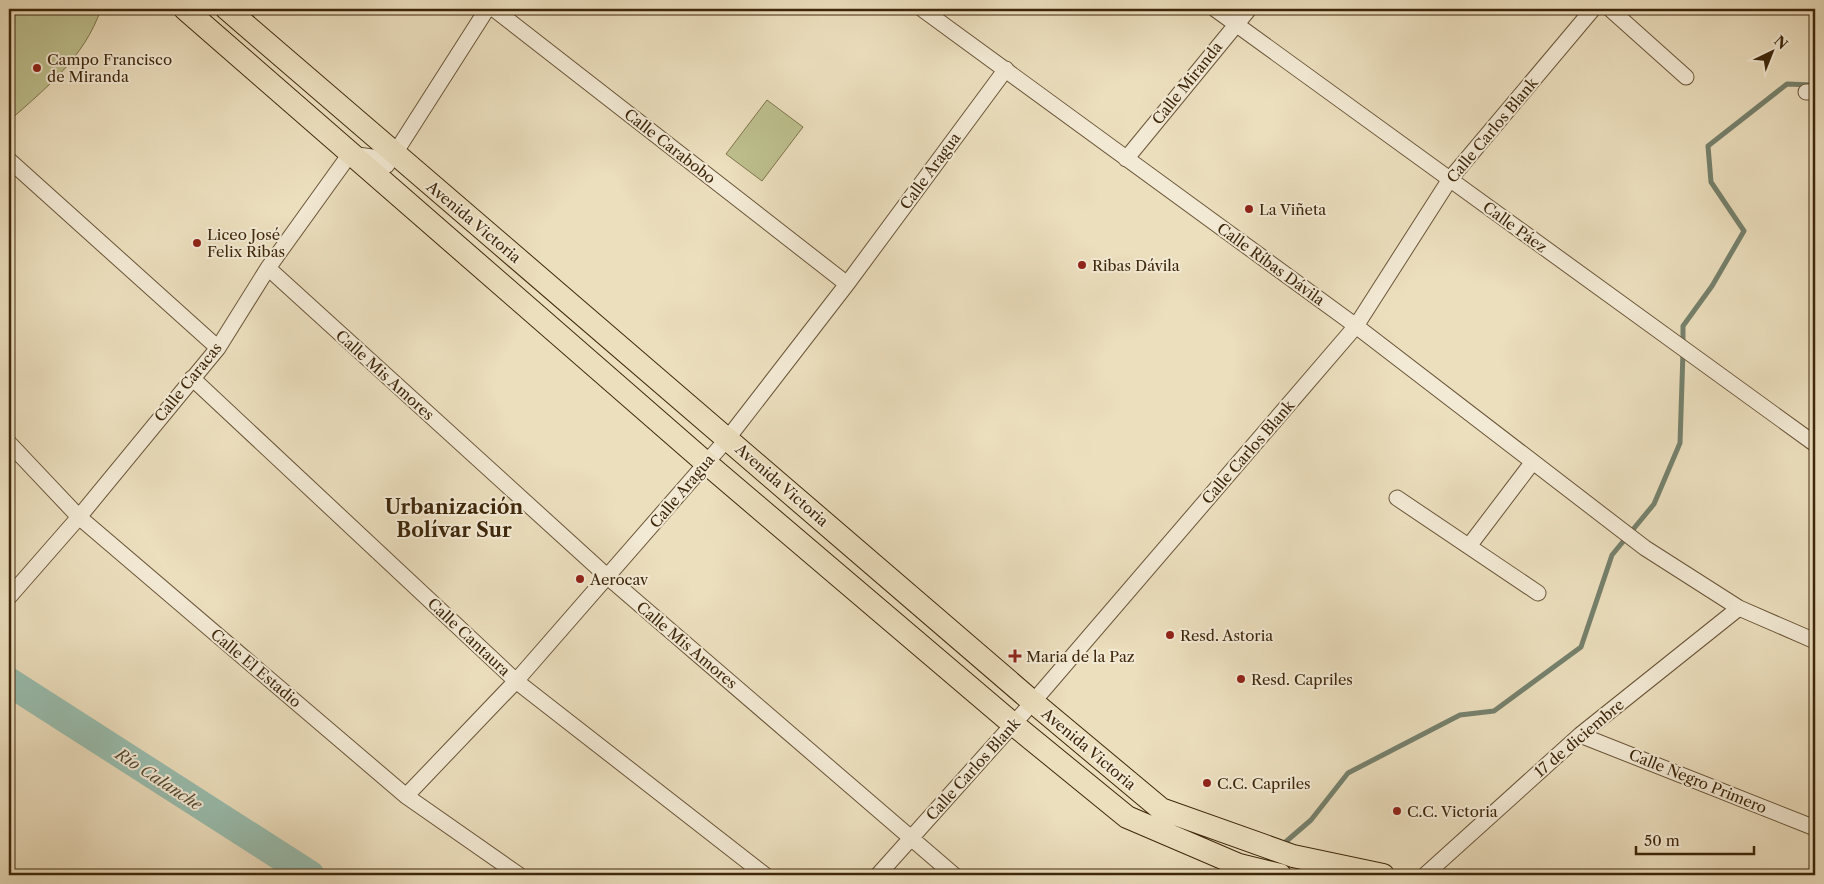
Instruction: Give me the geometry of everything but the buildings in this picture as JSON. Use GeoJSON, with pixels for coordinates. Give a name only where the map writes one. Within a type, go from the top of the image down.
{"type":"FeatureCollection","features":[{"type":"Feature","properties":{"kind":"main road","name":"Avenida Victoria"},"geometry":{"type":"LineString","coordinates":[[185,9],[350,154],[387,166],[728,438],[1033,702],[1161,809],[1292,856],[1383,875]]}},
{"type":"Feature","properties":{"kind":"main road","name":"Avenida Victoria"},"geometry":{"type":"LineString","coordinates":[[227,9],[387,166],[706,462],[1013,724],[1128,817],[1239,865],[1279,875]]}},
{"type":"Feature","properties":{"kind":"street"},"geometry":{"type":"LineString","coordinates":[[387,166],[487,9]]}},
{"type":"Feature","properties":{"kind":"street","name":"Calle Carabobo"},"geometry":{"type":"LineString","coordinates":[[494,9],[847,284]]}},
{"type":"Feature","properties":{"kind":"street","name":"Calle Ríbas Dávila"},"geometry":{"type":"LineString","coordinates":[[922,9],[1356,326],[1615,527],[1739,608],[1815,641]]}},
{"type":"Feature","properties":{"kind":"street","name":"Calle Páez"},"geometry":{"type":"LineString","coordinates":[[1215,9],[1815,444]]}},
{"type":"Feature","properties":{"kind":"street","name":"Calle Miranda"},"geometry":{"type":"LineString","coordinates":[[1126,159],[1235,23],[1249,9]]}},
{"type":"Feature","properties":{"kind":"street","name":"Calle Carlos Blank"},"geometry":{"type":"LineString","coordinates":[[878,875],[1033,702],[1356,326],[1450,179],[1593,9]]}},
{"type":"Feature","properties":{"kind":"street"},"geometry":{"type":"LineString","coordinates":[[1610,9],[1686,77]]}},
{"type":"Feature","properties":{"kind":"street","name":"Calle Aragua"},"geometry":{"type":"LineString","coordinates":[[406,796],[516,681],[608,578],[728,438],[847,284],[1006,69]]}},
{"type":"Feature","properties":{"kind":"street","name":"Calle Caracas"},"geometry":{"type":"LineString","coordinates":[[9,597],[79,517],[218,348],[268,268],[350,154]]}},
{"type":"Feature","properties":{"kind":"street"},"geometry":{"type":"LineString","coordinates":[[9,160],[218,348]]}},
{"type":"Feature","properties":{"kind":"street","name":"Calle Mis Amores"},"geometry":{"type":"LineString","coordinates":[[268,268],[608,578],[954,875]]}},
{"type":"Feature","properties":{"kind":"street","name":"Calle Cantaura"},"geometry":{"type":"LineString","coordinates":[[192,378],[516,681],[764,875]]}},
{"type":"Feature","properties":{"kind":"street","name":"Calle El Estadio"},"geometry":{"type":"LineString","coordinates":[[9,442],[79,517],[406,796],[519,875]]}},
{"type":"Feature","properties":{"kind":"street"},"geometry":{"type":"LineString","coordinates":[[1469,546],[1532,463]]}},
{"type":"Feature","properties":{"kind":"street"},"geometry":{"type":"LineString","coordinates":[[1397,498],[1538,593]]}},
{"type":"Feature","properties":{"kind":"street","name":"17 de diciembre"},"geometry":{"type":"LineString","coordinates":[[1425,875],[1580,735],[1739,608]]}},
{"type":"Feature","properties":{"kind":"street","name":"Calle Negro Primero"},"geometry":{"type":"LineString","coordinates":[[1580,735],[1815,828]]}},
{"type":"Feature","properties":{"kind":"green space","name":"Campo Francisco de Miranda"},"geometry":{"type":"Polygon","coordinates":[[[9,9],[101,9],[85,42],[63,71],[9,121],[9,9]]]}},
{"type":"Feature","properties":{"kind":"green space"},"geometry":{"type":"Polygon","coordinates":[[[767,100],[803,127],[762,181],[726,154],[767,100]]]}},
{"type":"Feature","properties":{"kind":"waterway"},"geometry":{"type":"LineString","coordinates":[[1683,344],[1683,326],[1712,286],[1744,231],[1711,182],[1708,146],[1787,84],[1812,85]]}},
{"type":"Feature","properties":{"kind":"waterway"},"geometry":{"type":"LineString","coordinates":[[1282,845],[1311,820],[1348,773],[1460,715],[1494,711],[1581,647],[1612,555],[1654,504],[1680,443],[1683,352]]}},
{"type":"Feature","properties":{"kind":"waterway","name":"Río Calanche"},"geometry":{"type":"LineString","coordinates":[[9,682],[310,875]]}},
{"type":"Feature","properties":{"kind":"place","name":"Campo Francisco de Miranda"},"geometry":{"type":"Point","coordinates":[37,68]}},
{"type":"Feature","properties":{"kind":"place","name":"La Viñeta"},"geometry":{"type":"Point","coordinates":[1249,209]}},
{"type":"Feature","properties":{"kind":"place","name":"Liceo José Felix Ribas"},"geometry":{"type":"Point","coordinates":[197,243]}},
{"type":"Feature","properties":{"kind":"place","name":"Ribas Dávila"},"geometry":{"type":"Point","coordinates":[1082,265]}},
{"type":"Feature","properties":{"kind":"place","name":"Aerocav"},"geometry":{"type":"Point","coordinates":[580,579]}},
{"type":"Feature","properties":{"kind":"place","name":"Resd. Astoria"},"geometry":{"type":"Point","coordinates":[1170,635]}},
{"type":"Feature","properties":{"kind":"place","name":"Maria de la Paz"},"geometry":{"type":"Point","coordinates":[1015,656]}},
{"type":"Feature","properties":{"kind":"place","name":"Resd. Capriles"},"geometry":{"type":"Point","coordinates":[1241,679]}},
{"type":"Feature","properties":{"kind":"place","name":"C.C. Capriles"},"geometry":{"type":"Point","coordinates":[1207,783]}},
{"type":"Feature","properties":{"kind":"place","name":"C.C. Victoria"},"geometry":{"type":"Point","coordinates":[1397,811]}},
{"type":"Feature","properties":{"kind":"district","name":"Urbanización Bolívar Sur"},"geometry":{"type":"Point","coordinates":[454,518]}}]}
